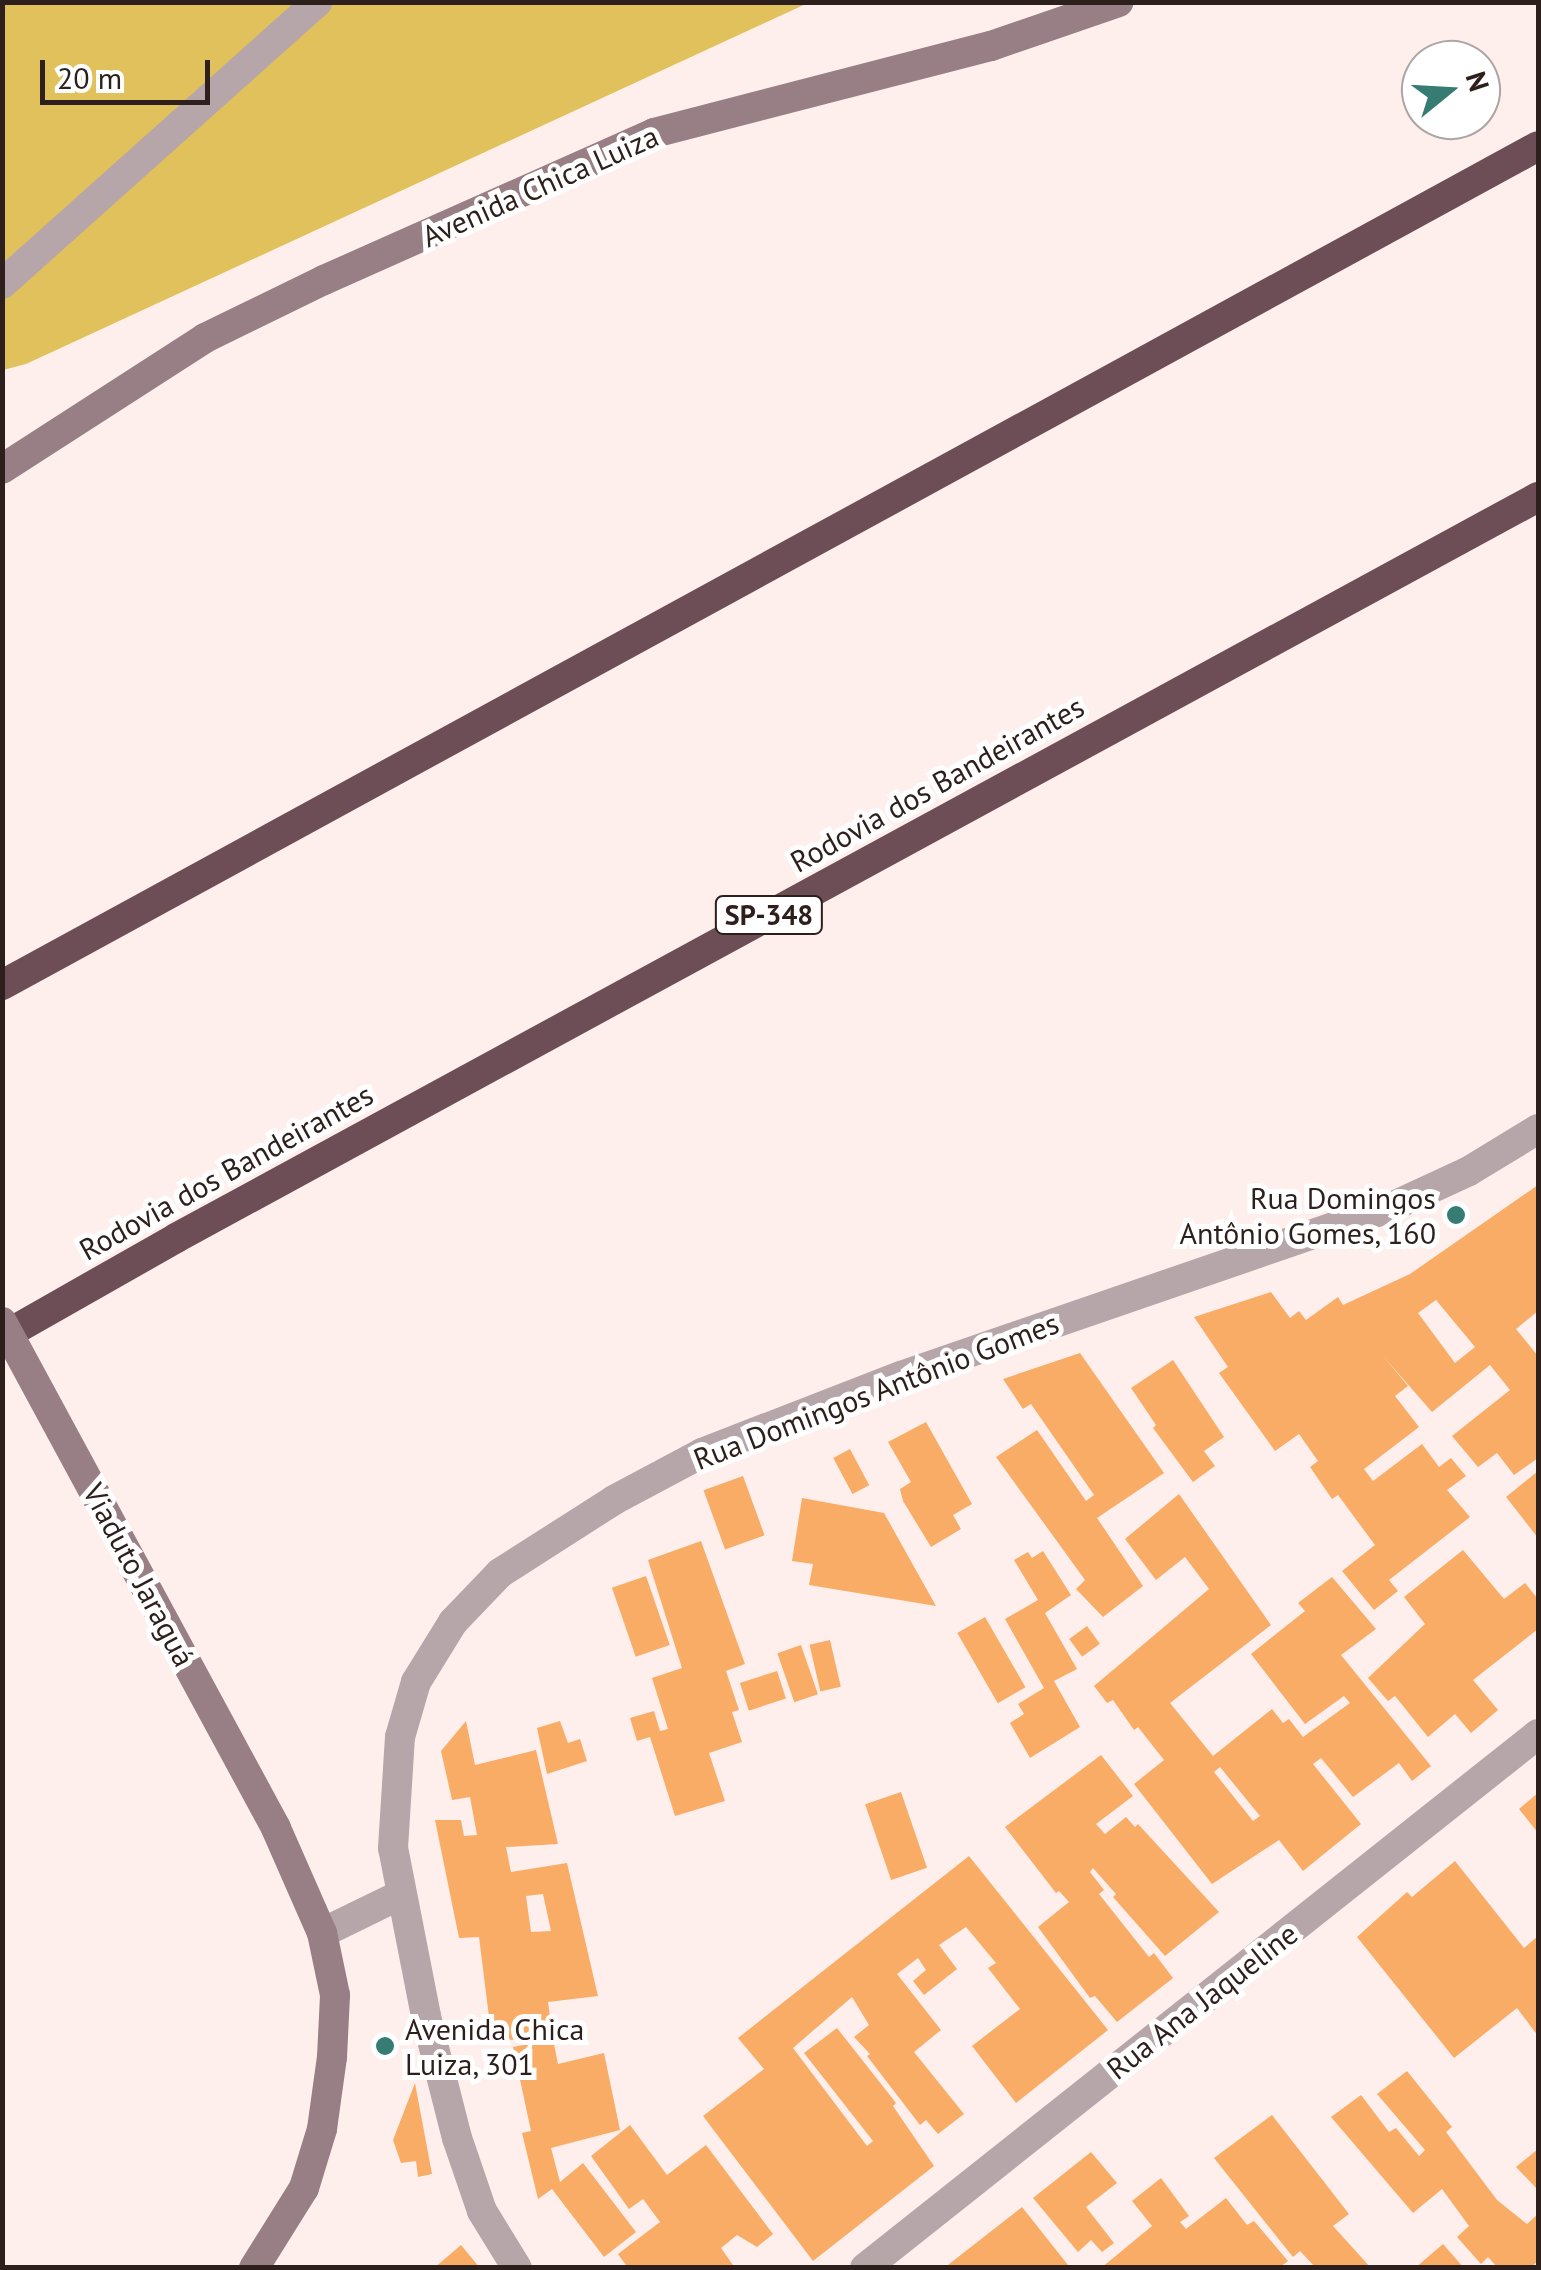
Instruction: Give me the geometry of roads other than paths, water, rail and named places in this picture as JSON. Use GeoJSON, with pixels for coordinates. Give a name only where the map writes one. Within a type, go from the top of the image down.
{"type":"FeatureCollection","features":[{"type":"Feature","properties":{"kind":"highway"},"geometry":{"type":"LineString","coordinates":[[2,985],[1538,146]]}},
{"type":"Feature","properties":{"kind":"highway","name":"Rodovia dos Bandeirantes"},"geometry":{"type":"LineString","coordinates":[[2,1337],[176,1238],[1538,497]]}},
{"type":"Feature","properties":{"kind":"main road","name":"Avenida Chica Luiza"},"geometry":{"type":"LineString","coordinates":[[2,469],[205,338],[324,280],[654,133],[991,46],[1120,2]]}},
{"type":"Feature","properties":{"kind":"main road","name":"Viaduto Jaraguá"},"geometry":{"type":"LineString","coordinates":[[2,1322],[276,1828],[322,1933]]}},
{"type":"Feature","properties":{"kind":"main road"},"geometry":{"type":"LineString","coordinates":[[254,2268],[304,2188],[322,2129],[335,1995],[322,1933]]}},
{"type":"Feature","properties":{"kind":"street"},"geometry":{"type":"LineString","coordinates":[[2,284],[317,2]]}},
{"type":"Feature","properties":{"kind":"street","name":"Rua Domingos Antônio Gomes"},"geometry":{"type":"LineString","coordinates":[[517,2268],[482,2210],[457,2138],[392,1848],[400,1737],[416,1682],[453,1622],[500,1573],[614,1500],[702,1453],[901,1376],[1389,1208],[1469,1171],[1538,1129]]}},
{"type":"Feature","properties":{"kind":"street","name":"Rua Ana Jaqueline"},"geometry":{"type":"LineString","coordinates":[[866,2268],[1538,1734]]}},
{"type":"Feature","properties":{"kind":"street"},"geometry":{"type":"LineString","coordinates":[[322,1933],[400,1895]]}},
{"type":"Feature","properties":{"kind":"place","name":"Rua Domingos Antônio Gomes, 160"},"geometry":{"type":"Point","coordinates":[1456,1215]}},
{"type":"Feature","properties":{"kind":"place","name":"Avenida Chica Luiza, 301"},"geometry":{"type":"Point","coordinates":[385,2046]}}]}
